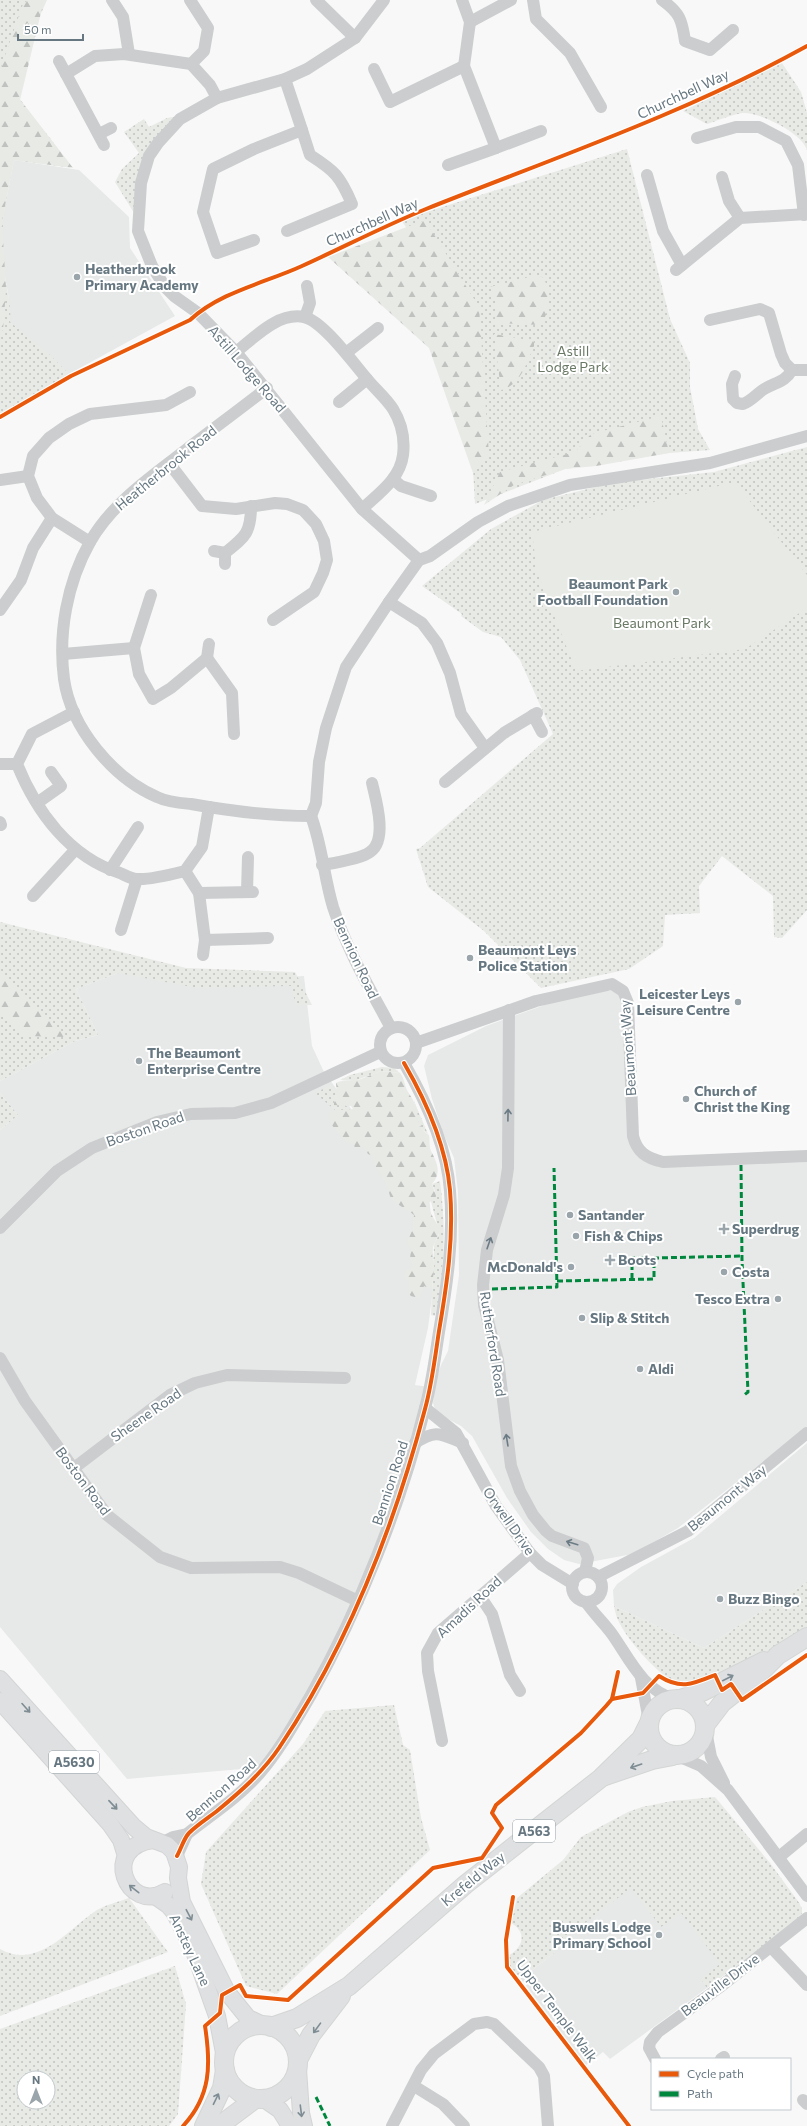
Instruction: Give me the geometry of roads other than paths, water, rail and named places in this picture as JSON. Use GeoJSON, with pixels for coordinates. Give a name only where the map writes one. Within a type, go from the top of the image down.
{"type":"FeatureCollection","features":[{"type":"Feature","properties":{"kind":"highway"},"geometry":{"type":"LineString","coordinates":[[778,1655],[761,1672],[722,1703],[706,1728],[704,1739],[694,1751],[675,1756],[666,1754],[655,1745],[649,1723],[655,1710],[662,1704],[702,1692],[757,1663],[778,1655],[807,1637]]}},
{"type":"Feature","properties":{"kind":"highway"},"geometry":{"type":"LineString","coordinates":[[677,1699],[695,1705],[702,1712],[706,1728]]}},
{"type":"Feature","properties":{"kind":"highway","name":"Krefeld Way"},"geometry":{"type":"LineString","coordinates":[[267,2026],[297,2018],[349,1986],[466,1884],[601,1778],[641,1739],[649,1723]]}},
{"type":"Feature","properties":{"kind":"highway","name":"Krefeld Way"},"geometry":{"type":"LineString","coordinates":[[601,1778],[646,1762],[675,1756]]}},
{"type":"Feature","properties":{"kind":"highway","name":"Krefeld Way"},"geometry":{"type":"LineString","coordinates":[[298,2064],[311,2035],[349,1986]]}},
{"type":"Feature","properties":{"kind":"highway"},"geometry":{"type":"LineString","coordinates":[[204,2126],[222,2088],[228,2047],[236,2036],[249,2027],[267,2026],[286,2035],[294,2045],[298,2064],[294,2080],[284,2091],[275,2097],[259,2099],[219,2126]]}},
{"type":"Feature","properties":{"kind":"highway"},"geometry":{"type":"LineString","coordinates":[[225,2064],[228,2080],[237,2090],[259,2099]]}},
{"type":"Feature","properties":{"kind":"main road","name":"A5630"},"geometry":{"type":"LineString","coordinates":[[0,1679],[134,1827],[146,1837],[158,1841]]}},
{"type":"Feature","properties":{"kind":"main road","name":"A5630"},"geometry":{"type":"LineString","coordinates":[[0,1701],[110,1824],[121,1840],[126,1856]]}},
{"type":"Feature","properties":{"kind":"main road"},"geometry":{"type":"LineString","coordinates":[[126,1856],[132,1847],[142,1841],[158,1841],[171,1848],[177,1856]]}},
{"type":"Feature","properties":{"kind":"main road","name":"Anstey Lane"},"geometry":{"type":"LineString","coordinates":[[126,1856],[123,1869],[129,1885],[138,1893],[156,1896],[168,1905],[174,1912],[203,1974],[217,2016],[225,2064]]}},
{"type":"Feature","properties":{"kind":"main road","name":"Anstey Lane"},"geometry":{"type":"LineString","coordinates":[[177,1856],[179,1867],[178,1878],[182,1902],[227,1992],[248,2018],[267,2026]]}},
{"type":"Feature","properties":{"kind":"main road"},"geometry":{"type":"LineString","coordinates":[[156,1896],[169,1890],[178,1878]]}},
{"type":"Feature","properties":{"kind":"main road"},"geometry":{"type":"LineString","coordinates":[[298,2064],[301,2113],[304,2126]]}},
{"type":"Feature","properties":{"kind":"main road"},"geometry":{"type":"LineString","coordinates":[[259,2099],[280,2110],[290,2126]]}},
{"type":"Feature","properties":{"kind":"street"},"geometry":{"type":"LineString","coordinates":[[112,0],[123,17],[129,54]]}},
{"type":"Feature","properties":{"kind":"street"},"geometry":{"type":"LineString","coordinates":[[190,0],[208,28],[204,51],[191,64]]}},
{"type":"Feature","properties":{"kind":"street"},"geometry":{"type":"LineString","coordinates":[[316,0],[355,38]]}},
{"type":"Feature","properties":{"kind":"street","name":"Astill Lodge Road"},"geometry":{"type":"LineString","coordinates":[[384,0],[355,38],[306,69],[285,79],[217,98],[180,119],[149,156],[141,183],[138,231],[152,266],[165,287],[174,296],[198,313],[236,352],[267,388],[362,510],[419,560]]}},
{"type":"Feature","properties":{"kind":"street"},"geometry":{"type":"LineString","coordinates":[[462,0],[470,22],[464,66],[496,148]]}},
{"type":"Feature","properties":{"kind":"street"},"geometry":{"type":"LineString","coordinates":[[470,22],[511,0]]}},
{"type":"Feature","properties":{"kind":"street"},"geometry":{"type":"LineString","coordinates":[[533,0],[536,19],[570,53],[601,107]]}},
{"type":"Feature","properties":{"kind":"street"},"geometry":{"type":"LineString","coordinates":[[662,0],[679,14],[685,41],[710,50],[733,30]]}},
{"type":"Feature","properties":{"kind":"street"},"geometry":{"type":"LineString","coordinates":[[66,74],[95,56],[129,54],[191,64],[210,85],[217,98]]}},
{"type":"Feature","properties":{"kind":"street"},"geometry":{"type":"LineString","coordinates":[[59,61],[104,145]]}},
{"type":"Feature","properties":{"kind":"street"},"geometry":{"type":"LineString","coordinates":[[374,69],[390,102],[464,66]]}},
{"type":"Feature","properties":{"kind":"street"},"geometry":{"type":"LineString","coordinates":[[285,79],[310,155],[331,168],[338,177],[352,204],[287,231]]}},
{"type":"Feature","properties":{"kind":"street"},"geometry":{"type":"LineString","coordinates":[[647,175],[663,231],[679,268],[740,218],[806,215],[798,165],[786,141],[759,127],[736,127],[696,138]]}},
{"type":"Feature","properties":{"kind":"street"},"geometry":{"type":"LineString","coordinates":[[99,134],[110,128]]}},
{"type":"Feature","properties":{"kind":"street"},"geometry":{"type":"LineString","coordinates":[[254,240],[217,254],[203,212],[213,169],[254,149],[302,130]]}},
{"type":"Feature","properties":{"kind":"street"},"geometry":{"type":"LineString","coordinates":[[448,165],[542,131]]}},
{"type":"Feature","properties":{"kind":"street"},"geometry":{"type":"LineString","coordinates":[[722,177],[729,201],[740,218]]}},
{"type":"Feature","properties":{"kind":"street"},"geometry":{"type":"LineString","coordinates":[[305,317],[310,303],[307,286]]}},
{"type":"Feature","properties":{"kind":"street"},"geometry":{"type":"LineString","coordinates":[[710,320],[755,309],[765,310],[769,314],[785,363],[792,370],[807,370]]}},
{"type":"Feature","properties":{"kind":"street"},"geometry":{"type":"LineString","coordinates":[[236,352],[270,325],[286,318],[305,317],[320,327],[346,353],[366,379],[393,409],[404,436],[403,455],[399,472],[362,510]]}},
{"type":"Feature","properties":{"kind":"street"},"geometry":{"type":"LineString","coordinates":[[346,353],[378,328]]}},
{"type":"Feature","properties":{"kind":"street"},"geometry":{"type":"LineString","coordinates":[[735,376],[732,384],[733,399],[737,403],[743,404],[750,401],[767,387],[784,379],[792,370]]}},
{"type":"Feature","properties":{"kind":"street"},"geometry":{"type":"LineString","coordinates":[[339,402],[366,379]]}},
{"type":"Feature","properties":{"kind":"street","name":"Heatherbrook Road"},"geometry":{"type":"LineString","coordinates":[[267,388],[169,462],[124,499],[90,542],[70,588],[64,622],[64,681],[74,712],[98,753],[125,779],[158,797],[209,808],[290,816],[312,816]]}},
{"type":"Feature","properties":{"kind":"street"},"geometry":{"type":"LineString","coordinates":[[90,542],[52,518],[37,498],[28,476],[33,456],[49,438],[70,424],[90,414],[166,405],[190,392]]}},
{"type":"Feature","properties":{"kind":"street"},"geometry":{"type":"LineString","coordinates":[[312,816],[316,803],[319,762],[326,728],[346,667],[388,602],[419,560],[430,556],[478,522],[502,509],[570,485],[710,463],[807,436]]}},
{"type":"Feature","properties":{"kind":"street"},"geometry":{"type":"LineString","coordinates":[[169,462],[202,506],[236,509],[251,506],[287,504],[303,510],[316,524],[324,541],[327,560],[314,592],[273,620]]}},
{"type":"Feature","properties":{"kind":"street"},"geometry":{"type":"LineString","coordinates":[[0,480],[28,476]]}},
{"type":"Feature","properties":{"kind":"street"},"geometry":{"type":"LineString","coordinates":[[393,479],[401,486],[431,496]]}},
{"type":"Feature","properties":{"kind":"street"},"geometry":{"type":"LineString","coordinates":[[221,556],[245,537],[251,522],[251,506]]}},
{"type":"Feature","properties":{"kind":"street"},"geometry":{"type":"LineString","coordinates":[[0,610],[21,580],[33,548],[52,518]]}},
{"type":"Feature","properties":{"kind":"street"},"geometry":{"type":"LineString","coordinates":[[151,595],[134,648],[139,674],[153,699],[171,688],[207,658],[209,644]]}},
{"type":"Feature","properties":{"kind":"street"},"geometry":{"type":"LineString","coordinates":[[388,602],[422,622],[437,643],[450,673],[461,714],[485,748]]}},
{"type":"Feature","properties":{"kind":"street"},"geometry":{"type":"LineString","coordinates":[[63,654],[134,648]]}},
{"type":"Feature","properties":{"kind":"street"},"geometry":{"type":"LineString","coordinates":[[207,658],[232,692],[234,734]]}},
{"type":"Feature","properties":{"kind":"street"},"geometry":{"type":"LineString","coordinates":[[17,764],[32,734],[74,712]]}},
{"type":"Feature","properties":{"kind":"street"},"geometry":{"type":"LineString","coordinates":[[445,782],[504,733],[535,714],[542,732]]}},
{"type":"Feature","properties":{"kind":"street"},"geometry":{"type":"LineString","coordinates":[[0,764],[17,764]]}},
{"type":"Feature","properties":{"kind":"street"},"geometry":{"type":"LineString","coordinates":[[17,764],[28,789],[44,815],[75,850],[110,870],[137,879],[185,871],[202,847],[209,808]]}},
{"type":"Feature","properties":{"kind":"street"},"geometry":{"type":"LineString","coordinates":[[37,803],[61,786],[51,772]]}},
{"type":"Feature","properties":{"kind":"street"},"geometry":{"type":"LineString","coordinates":[[322,865],[362,855],[370,852],[376,846],[380,828],[372,783]]}},
{"type":"Feature","properties":{"kind":"street","name":"Bennion Road"},"geometry":{"type":"LineString","coordinates":[[312,816],[317,832],[322,865],[342,933],[391,1028]]}},
{"type":"Feature","properties":{"kind":"street"},"geometry":{"type":"LineString","coordinates":[[110,870],[138,827]]}},
{"type":"Feature","properties":{"kind":"street"},"geometry":{"type":"LineString","coordinates":[[33,896],[75,850]]}},
{"type":"Feature","properties":{"kind":"street"},"geometry":{"type":"LineString","coordinates":[[199,893],[250,892],[248,857]]}},
{"type":"Feature","properties":{"kind":"street"},"geometry":{"type":"LineString","coordinates":[[185,871],[199,893],[205,940],[203,955]]}},
{"type":"Feature","properties":{"kind":"street"},"geometry":{"type":"LineString","coordinates":[[121,930],[137,879]]}},
{"type":"Feature","properties":{"kind":"street"},"geometry":{"type":"LineString","coordinates":[[205,940],[268,938]]}},
{"type":"Feature","properties":{"kind":"street","name":"Beaumont Way"},"geometry":{"type":"LineString","coordinates":[[416,1043],[538,1001],[612,984],[623,991],[628,1004],[633,1136],[639,1150],[646,1156],[662,1162],[807,1156]]}},
{"type":"Feature","properties":{"kind":"street","name":"Rutherford Road"},"geometry":{"type":"LineString","coordinates":[[509,1010],[508,1168],[504,1194],[487,1250],[483,1297],[498,1360],[510,1460],[520,1491],[533,1515],[546,1531],[552,1536],[584,1548],[588,1558],[585,1572]]}},
{"type":"Feature","properties":{"kind":"street"},"geometry":{"type":"LineString","coordinates":[[396,1027],[407,1029],[412,1033],[416,1043],[413,1056],[404,1063],[392,1063],[383,1057],[380,1052],[379,1043],[382,1035],[391,1028],[396,1027]]}},
{"type":"Feature","properties":{"kind":"street","name":"Boston Road"},"geometry":{"type":"LineString","coordinates":[[0,1228],[57,1171],[92,1148],[157,1122],[191,1114],[235,1113],[272,1103],[380,1052]]}},
{"type":"Feature","properties":{"kind":"street","name":"Bennion Road"},"geometry":{"type":"LineString","coordinates":[[177,1856],[187,1834],[259,1774],[277,1750],[324,1673],[358,1601],[386,1532],[415,1443],[425,1408],[450,1258],[452,1225],[450,1189],[443,1153],[422,1094],[404,1063]]}},
{"type":"Feature","properties":{"kind":"street","name":"Boston Road"},"geometry":{"type":"LineString","coordinates":[[0,1358],[24,1401],[107,1515],[160,1557],[191,1568],[280,1567],[299,1573],[358,1601]]}},
{"type":"Feature","properties":{"kind":"street","name":"Sheene Road"},"geometry":{"type":"LineString","coordinates":[[74,1468],[170,1395],[195,1383],[227,1375],[345,1378]]}},
{"type":"Feature","properties":{"kind":"street","name":"Orwell Drive"},"geometry":{"type":"LineString","coordinates":[[425,1408],[456,1433],[463,1443],[496,1506],[530,1553],[542,1565],[572,1584]]}},
{"type":"Feature","properties":{"kind":"street","name":"Beaumont Way"},"geometry":{"type":"LineString","coordinates":[[598,1576],[688,1532],[807,1433]]}},
{"type":"Feature","properties":{"kind":"street"},"geometry":{"type":"LineString","coordinates":[[415,1443],[430,1434],[443,1435],[463,1443]]}},
{"type":"Feature","properties":{"kind":"street","name":"Amadis Road"},"geometry":{"type":"LineString","coordinates":[[442,1741],[428,1671],[427,1653],[438,1633],[530,1553]]}},
{"type":"Feature","properties":{"kind":"street"},"geometry":{"type":"LineString","coordinates":[[585,1572],[591,1572],[598,1576],[602,1589],[592,1600],[578,1599],[573,1593],[572,1584],[579,1575],[585,1572]]}},
{"type":"Feature","properties":{"kind":"street"},"geometry":{"type":"LineString","coordinates":[[480,1596],[492,1614],[510,1675],[520,1691]]}},
{"type":"Feature","properties":{"kind":"street"},"geometry":{"type":"LineString","coordinates":[[592,1600],[610,1632],[641,1678],[663,1695],[677,1699]]}},
{"type":"Feature","properties":{"kind":"street"},"geometry":{"type":"LineString","coordinates":[[641,1678],[649,1723]]}},
{"type":"Feature","properties":{"kind":"street"},"geometry":{"type":"LineString","coordinates":[[706,1728],[711,1757],[728,1790]]}},
{"type":"Feature","properties":{"kind":"street"},"geometry":{"type":"LineString","coordinates":[[675,1756],[702,1766],[728,1790],[807,1896]]}},
{"type":"Feature","properties":{"kind":"street","name":"Bennion Road"},"geometry":{"type":"LineString","coordinates":[[158,1841],[187,1834]]}},
{"type":"Feature","properties":{"kind":"street"},"geometry":{"type":"LineString","coordinates":[[779,1857],[807,1834]]}},
{"type":"Feature","properties":{"kind":"street","name":"Beauville Drive"},"geometry":{"type":"LineString","coordinates":[[654,2058],[649,2048],[650,2042],[658,2032],[720,1987],[807,1918]]}},
{"type":"Feature","properties":{"kind":"street"},"geometry":{"type":"LineString","coordinates":[[771,1947],[806,1990]]}},
{"type":"Feature","properties":{"kind":"street"},"geometry":{"type":"LineString","coordinates":[[392,2126],[421,2070],[434,2054],[474,2024],[487,2022],[494,2024],[539,2067],[545,2084],[548,2126]]}},
{"type":"Feature","properties":{"kind":"street"},"geometry":{"type":"LineString","coordinates":[[414,2086],[443,2104],[464,2126]]}},
{"type":"Feature","properties":{"kind":"place","name":"Heatherbrook Primary Academy"},"geometry":{"type":"Point","coordinates":[77,277]}},
{"type":"Feature","properties":{"kind":"place","name":"Beaumont Park Football Foundation"},"geometry":{"type":"Point","coordinates":[676,592]}},
{"type":"Feature","properties":{"kind":"place","name":"Beaumont Leys Police Station"},"geometry":{"type":"Point","coordinates":[470,958]}},
{"type":"Feature","properties":{"kind":"place","name":"Leicester Leys Leisure Centre"},"geometry":{"type":"Point","coordinates":[738,1002]}},
{"type":"Feature","properties":{"kind":"place","name":"The Beaumont Enterprise Centre"},"geometry":{"type":"Point","coordinates":[139,1061]}},
{"type":"Feature","properties":{"kind":"place","name":"Church of Christ the King"},"geometry":{"type":"Point","coordinates":[686,1099]}},
{"type":"Feature","properties":{"kind":"place","name":"Santander"},"geometry":{"type":"Point","coordinates":[570,1215]}},
{"type":"Feature","properties":{"kind":"place","name":"Superdrug"},"geometry":{"type":"Point","coordinates":[724,1229]}},
{"type":"Feature","properties":{"kind":"place","name":"Fish & Chips"},"geometry":{"type":"Point","coordinates":[576,1236]}},
{"type":"Feature","properties":{"kind":"place","name":"Boots"},"geometry":{"type":"Point","coordinates":[610,1260]}},
{"type":"Feature","properties":{"kind":"place","name":"McDonald's"},"geometry":{"type":"Point","coordinates":[571,1267]}},
{"type":"Feature","properties":{"kind":"place","name":"Costa"},"geometry":{"type":"Point","coordinates":[724,1272]}},
{"type":"Feature","properties":{"kind":"place","name":"Tesco Extra"},"geometry":{"type":"Point","coordinates":[778,1299]}},
{"type":"Feature","properties":{"kind":"place","name":"Slip & Stitch"},"geometry":{"type":"Point","coordinates":[582,1318]}},
{"type":"Feature","properties":{"kind":"place","name":"Aldi"},"geometry":{"type":"Point","coordinates":[640,1369]}},
{"type":"Feature","properties":{"kind":"place","name":"Buzz Bingo"},"geometry":{"type":"Point","coordinates":[720,1599]}},
{"type":"Feature","properties":{"kind":"place","name":"Buswells Lodge Primary School"},"geometry":{"type":"Point","coordinates":[659,1935]}},
{"type":"Feature","properties":{"kind":"park label","name":"Astill Lodge Park"},"geometry":{"type":"Point","coordinates":[573,360]}},
{"type":"Feature","properties":{"kind":"park label","name":"Beaumont Park"},"geometry":{"type":"Point","coordinates":[662,623]}}]}
